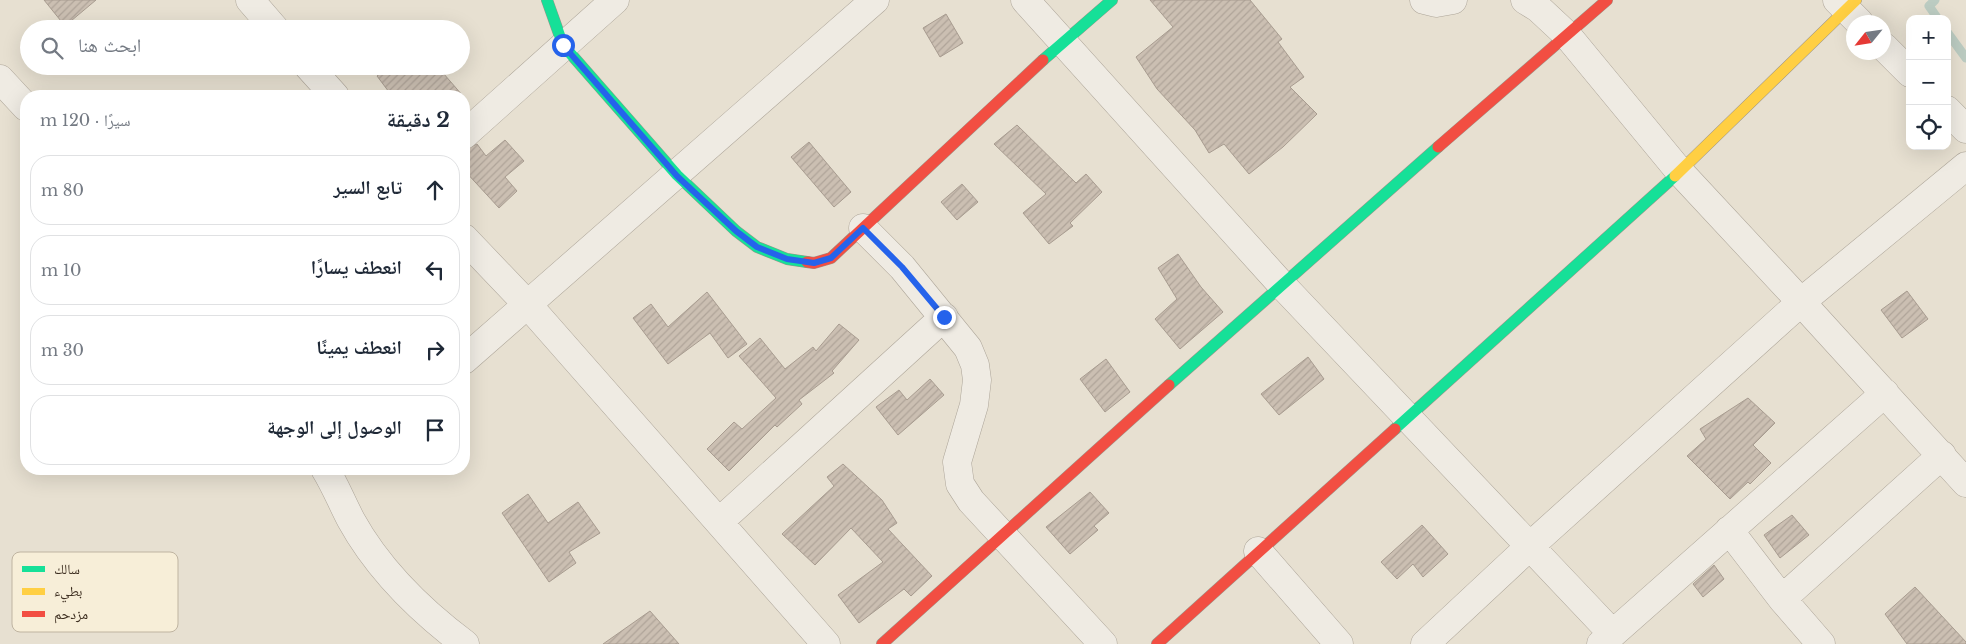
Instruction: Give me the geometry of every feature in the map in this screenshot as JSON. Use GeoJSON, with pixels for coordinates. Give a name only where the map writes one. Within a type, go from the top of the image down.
{"type":"FeatureCollection","features":[{"type":"Feature","properties":{"kind":"street"},"geometry":{"type":"LineString","coordinates":[[250,0],[267,20]]}},
{"type":"Feature","properties":{"kind":"street"},"geometry":{"type":"LineString","coordinates":[[547,0],[563,45],[677,176],[736,231],[757,247],[787,259],[814,263],[831,258],[1063,42],[1112,0]]}},
{"type":"Feature","properties":{"kind":"street"},"geometry":{"type":"LineString","coordinates":[[470,130],[615,0]]}},
{"type":"Feature","properties":{"kind":"street"},"geometry":{"type":"LineString","coordinates":[[470,355],[677,176],[874,0]]}},
{"type":"Feature","properties":{"kind":"street"},"geometry":{"type":"LineString","coordinates":[[1025,0],[1281,284],[1529,547],[1606,639],[1885,393]]}},
{"type":"Feature","properties":{"kind":"street"},"geometry":{"type":"LineString","coordinates":[[1424,0],[1436,3],[1453,0]]}},
{"type":"Feature","properties":{"kind":"street"},"geometry":{"type":"LineString","coordinates":[[1525,0],[1538,8],[1567,36],[1680,172],[1966,483]]}},
{"type":"Feature","properties":{"kind":"street"},"geometry":{"type":"LineString","coordinates":[[882,644],[1281,284],[1607,0]]}},
{"type":"Feature","properties":{"kind":"street"},"geometry":{"type":"LineString","coordinates":[[1157,644],[1680,172],[1849,8]]}},
{"type":"Feature","properties":{"kind":"street"},"geometry":{"type":"LineString","coordinates":[[1891,54],[1906,69]]}},
{"type":"Feature","properties":{"kind":"street"},"geometry":{"type":"LineString","coordinates":[[316,75],[330,90]]}},
{"type":"Feature","properties":{"kind":"street"},"geometry":{"type":"LineString","coordinates":[[0,79],[20,101]]}},
{"type":"Feature","properties":{"kind":"street"},"geometry":{"type":"LineString","coordinates":[[1951,114],[1966,129]]}},
{"type":"Feature","properties":{"kind":"street"},"geometry":{"type":"LineString","coordinates":[[1426,644],[1529,547],[1801,302],[1966,166]]}},
{"type":"Feature","properties":{"kind":"street"},"geometry":{"type":"LineString","coordinates":[[863,228],[902,267],[944,317],[968,348],[975,365],[977,380],[974,405],[957,462],[960,484],[971,501],[1104,644]]}},
{"type":"Feature","properties":{"kind":"street"},"geometry":{"type":"LineString","coordinates":[[470,244],[528,305],[826,644]]}},
{"type":"Feature","properties":{"kind":"street"},"geometry":{"type":"LineString","coordinates":[[719,522],[944,317]]}},
{"type":"Feature","properties":{"kind":"street"},"geometry":{"type":"LineString","coordinates":[[1782,599],[1942,455]]}},
{"type":"Feature","properties":{"kind":"street"},"geometry":{"type":"LineString","coordinates":[[333,475],[352,522],[388,572],[439,624],[466,644]]}},
{"type":"Feature","properties":{"kind":"street"},"geometry":{"type":"LineString","coordinates":[[1729,530],[1782,599],[1810,640]]}},
{"type":"Feature","properties":{"kind":"street"},"geometry":{"type":"LineString","coordinates":[[1258,551],[1338,644]]}},
{"type":"Feature","properties":{"kind":"building"},"geometry":{"type":"Polygon","coordinates":[[[44,0],[96,0],[72,20],[60,20],[44,0]]]}},
{"type":"Feature","properties":{"kind":"building"},"geometry":{"type":"Polygon","coordinates":[[[1150,0],[1250,0],[1282,39],[1278,42],[1304,77],[1290,87],[1317,114],[1283,147],[1249,174],[1224,144],[1209,153],[1195,130],[1157,89],[1136,57],[1173,27],[1150,0]]]}},
{"type":"Feature","properties":{"kind":"building"},"geometry":{"type":"Polygon","coordinates":[[[946,14],[963,43],[940,57],[923,28],[946,14]]]}},
{"type":"Feature","properties":{"kind":"building"},"geometry":{"type":"Polygon","coordinates":[[[445,75],[458,90],[388,90],[377,76],[445,75]]]}},
{"type":"Feature","properties":{"kind":"building"},"geometry":{"type":"Polygon","coordinates":[[[1017,125],[1076,183],[1086,174],[1102,192],[1070,223],[1073,226],[1049,244],[1023,213],[1046,194],[994,144],[1017,125]]]}},
{"type":"Feature","properties":{"kind":"building"},"geometry":{"type":"Polygon","coordinates":[[[505,140],[524,161],[505,177],[517,191],[499,208],[470,177],[470,147],[477,144],[486,156],[505,140]]]}},
{"type":"Feature","properties":{"kind":"building"},"geometry":{"type":"Polygon","coordinates":[[[809,142],[851,192],[834,207],[791,157],[809,142]]]}},
{"type":"Feature","properties":{"kind":"building"},"geometry":{"type":"Polygon","coordinates":[[[962,184],[978,202],[957,220],[941,202],[962,184]]]}},
{"type":"Feature","properties":{"kind":"building"},"geometry":{"type":"Polygon","coordinates":[[[1178,254],[1201,287],[1223,312],[1180,349],[1155,319],[1177,299],[1158,268],[1178,254]]]}},
{"type":"Feature","properties":{"kind":"building"},"geometry":{"type":"Polygon","coordinates":[[[1907,291],[1928,319],[1902,338],[1881,310],[1907,291]]]}},
{"type":"Feature","properties":{"kind":"building"},"geometry":{"type":"Polygon","coordinates":[[[707,292],[747,344],[728,358],[710,333],[668,364],[633,318],[651,304],[668,327],[707,292]]]}},
{"type":"Feature","properties":{"kind":"building"},"geometry":{"type":"Polygon","coordinates":[[[839,324],[859,340],[832,371],[834,373],[799,400],[802,404],[777,427],[775,425],[729,471],[707,449],[734,422],[742,429],[776,398],[739,356],[760,338],[785,369],[813,347],[816,351],[839,324]]]}},
{"type":"Feature","properties":{"kind":"building"},"geometry":{"type":"Polygon","coordinates":[[[1308,357],[1324,379],[1279,415],[1261,394],[1308,357]]]}},
{"type":"Feature","properties":{"kind":"building"},"geometry":{"type":"Polygon","coordinates":[[[1106,359],[1130,392],[1105,412],[1080,379],[1106,359]]]}},
{"type":"Feature","properties":{"kind":"building"},"geometry":{"type":"Polygon","coordinates":[[[930,379],[944,395],[898,435],[876,407],[899,390],[907,400],[930,379]]]}},
{"type":"Feature","properties":{"kind":"building"},"geometry":{"type":"Polygon","coordinates":[[[1748,398],[1775,423],[1753,445],[1771,463],[1750,484],[1748,482],[1730,499],[1687,456],[1706,439],[1700,429],[1748,398]]]}},
{"type":"Feature","properties":{"kind":"building"},"geometry":{"type":"Polygon","coordinates":[[[843,464],[882,500],[897,523],[888,529],[932,576],[911,596],[904,589],[859,623],[838,595],[883,562],[851,528],[815,565],[782,534],[834,486],[827,477],[843,464]]]}},
{"type":"Feature","properties":{"kind":"building"},"geometry":{"type":"Polygon","coordinates":[[[1090,492],[1109,513],[1094,526],[1098,530],[1070,554],[1046,527],[1090,492]]]}},
{"type":"Feature","properties":{"kind":"building"},"geometry":{"type":"Polygon","coordinates":[[[528,494],[548,523],[578,502],[600,533],[569,552],[576,563],[549,582],[502,513],[528,494]]]}},
{"type":"Feature","properties":{"kind":"building"},"geometry":{"type":"Polygon","coordinates":[[[1792,515],[1809,535],[1780,558],[1764,535],[1792,515]]]}},
{"type":"Feature","properties":{"kind":"building"},"geometry":{"type":"Polygon","coordinates":[[[1422,525],[1448,554],[1423,577],[1413,564],[1397,579],[1381,562],[1422,525]]]}},
{"type":"Feature","properties":{"kind":"building"},"geometry":{"type":"Polygon","coordinates":[[[1714,565],[1724,579],[1703,597],[1693,584],[1714,565]]]}},
{"type":"Feature","properties":{"kind":"building"},"geometry":{"type":"Polygon","coordinates":[[[1915,587],[1966,644],[1907,644],[1885,614],[1915,587]]]}},
{"type":"Feature","properties":{"kind":"building"},"geometry":{"type":"Polygon","coordinates":[[[650,611],[679,644],[603,644],[650,611]]]}},
{"type":"Feature","properties":{"kind":"waterway"},"geometry":{"type":"LineString","coordinates":[[1935,0],[1929,6],[1935,15]]}},
{"type":"Feature","properties":{"kind":"waterway"},"geometry":{"type":"LineString","coordinates":[[1951,37],[1966,58]]}},
{"type":"Feature","properties":{"kind":"traffic: fast"},"geometry":{"type":"LineString","coordinates":[[547,0],[563,45],[677,175],[736,231],[757,247],[787,259],[807,262]]}},
{"type":"Feature","properties":{"kind":"traffic: fast"},"geometry":{"type":"LineString","coordinates":[[1043,60],[1112,0]]}},
{"type":"Feature","properties":{"kind":"traffic: fast"},"geometry":{"type":"LineString","coordinates":[[1169,385],[1438,147]]}},
{"type":"Feature","properties":{"kind":"traffic: fast"},"geometry":{"type":"LineString","coordinates":[[1395,429],[1675,176]]}},
{"type":"Feature","properties":{"kind":"traffic: slow"},"geometry":{"type":"LineString","coordinates":[[1675,176],[1856,0]]}},
{"type":"Feature","properties":{"kind":"traffic: jam"},"geometry":{"type":"LineString","coordinates":[[1438,147],[1607,0]]}},
{"type":"Feature","properties":{"kind":"traffic: jam"},"geometry":{"type":"LineString","coordinates":[[807,262],[814,263],[831,258],[1043,60]]}},
{"type":"Feature","properties":{"kind":"traffic: jam"},"geometry":{"type":"LineString","coordinates":[[882,644],[1169,385]]}},
{"type":"Feature","properties":{"kind":"traffic: jam"},"geometry":{"type":"LineString","coordinates":[[1157,644],[1395,429]]}},
{"type":"Feature","properties":{"kind":"route"},"geometry":{"type":"LineString","coordinates":[[563,45],[677,176],[736,231],[757,247],[787,259],[814,263],[831,258],[863,228],[902,267],[944,317]]}}]}
